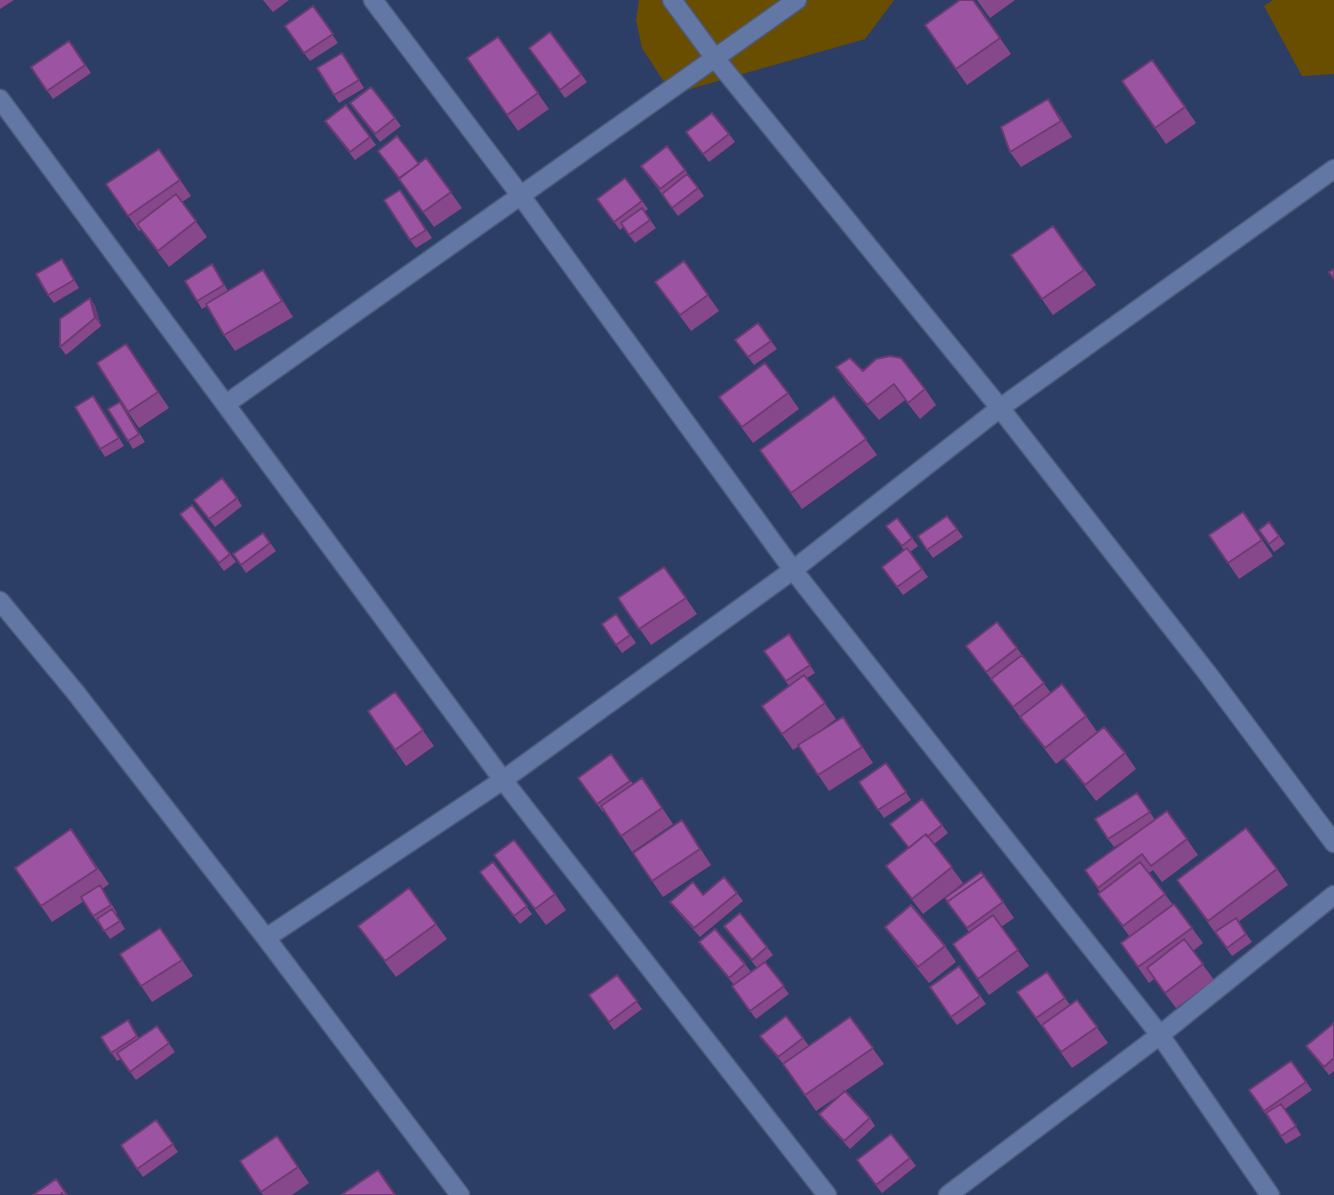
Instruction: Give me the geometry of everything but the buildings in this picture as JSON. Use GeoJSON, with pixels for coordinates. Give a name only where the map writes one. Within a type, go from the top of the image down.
{"type":"FeatureCollection","features":[{"type":"Feature","properties":{"kind":"street"},"geometry":{"type":"LineString","coordinates":[[373,0],[521,196],[793,570],[1160,1035],[1270,1195]]}},
{"type":"Feature","properties":{"kind":"street"},"geometry":{"type":"LineString","coordinates":[[672,0],[714,57],[1000,408],[1208,674],[1334,843]]}},
{"type":"Feature","properties":{"kind":"street"},"geometry":{"type":"LineString","coordinates":[[226,404],[797,0]]}},
{"type":"Feature","properties":{"kind":"street"},"geometry":{"type":"LineString","coordinates":[[0,99],[502,780],[827,1195]]}},
{"type":"Feature","properties":{"kind":"street"},"geometry":{"type":"LineString","coordinates":[[266,938],[502,780],[793,570],[1000,408],[1334,169]]}},
{"type":"Feature","properties":{"kind":"street"},"geometry":{"type":"LineString","coordinates":[[0,601],[76,693],[266,938],[460,1195]]}},
{"type":"Feature","properties":{"kind":"street"},"geometry":{"type":"LineString","coordinates":[[948,1195],[1160,1035],[1334,895]]}},
{"type":"Feature","properties":{"kind":"shaded area"},"geometry":{"type":"Polygon","coordinates":[[[639,0],[894,0],[865,39],[672,94],[642,48],[636,20],[639,0]]]}},
{"type":"Feature","properties":{"kind":"shaded area"},"geometry":{"type":"Polygon","coordinates":[[[1273,0],[1334,0],[1334,74],[1302,76],[1264,6],[1273,0]]]}}]}
